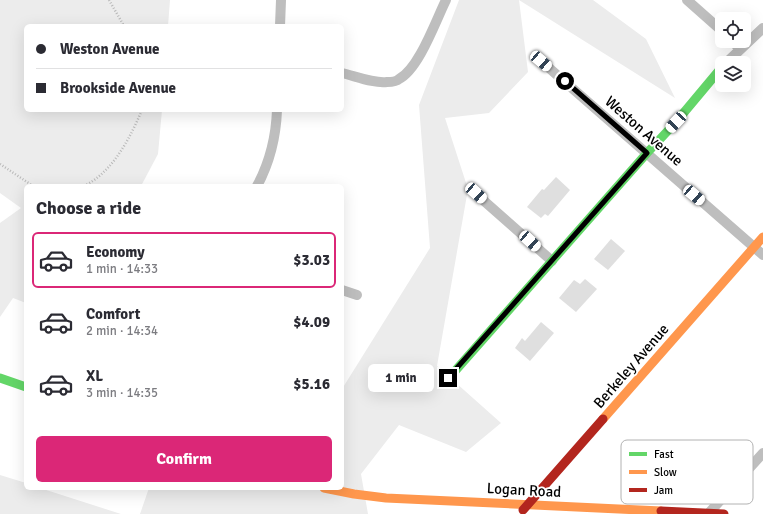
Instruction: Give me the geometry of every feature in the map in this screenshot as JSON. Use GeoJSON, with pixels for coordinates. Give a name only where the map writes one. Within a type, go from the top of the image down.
{"type":"FeatureCollection","features":[{"type":"Feature","properties":{"kind":"street"},"geometry":{"type":"LineString","coordinates":[[280,24],[281,0]]}},
{"type":"Feature","properties":{"kind":"street"},"geometry":{"type":"LineString","coordinates":[[344,73],[379,82],[399,79],[409,71],[418,59],[446,0]]}},
{"type":"Feature","properties":{"kind":"street"},"geometry":{"type":"LineString","coordinates":[[687,0],[715,25]]}},
{"type":"Feature","properties":{"kind":"street"},"geometry":{"type":"LineString","coordinates":[[733,56],[763,28]]}},
{"type":"Feature","properties":{"kind":"street","name":"Weston Avenue"},"geometry":{"type":"LineString","coordinates":[[541,61],[763,255]]}},
{"type":"Feature","properties":{"kind":"street"},"geometry":{"type":"LineString","coordinates":[[448,378],[676,122],[715,75]]}},
{"type":"Feature","properties":{"kind":"street"},"geometry":{"type":"LineString","coordinates":[[258,184],[271,152],[278,112]]}},
{"type":"Feature","properties":{"kind":"street"},"geometry":{"type":"LineString","coordinates":[[476,193],[552,261]]}},
{"type":"Feature","properties":{"kind":"street","name":"Berkeley Avenue"},"geometry":{"type":"LineString","coordinates":[[520,514],[763,237]]}},
{"type":"Feature","properties":{"kind":"street"},"geometry":{"type":"LineString","coordinates":[[344,291],[356,295]]}},
{"type":"Feature","properties":{"kind":"street"},"geometry":{"type":"LineString","coordinates":[[0,378],[24,386]]}},
{"type":"Feature","properties":{"kind":"street"},"geometry":{"type":"LineString","coordinates":[[753,464],[763,453]]}},
{"type":"Feature","properties":{"kind":"street","name":"Logan Road"},"geometry":{"type":"LineString","coordinates":[[334,490],[386,498],[724,514]]}},
{"type":"Feature","properties":{"kind":"street"},"geometry":{"type":"LineString","coordinates":[[709,514],[718,504]]}},
{"type":"Feature","properties":{"kind":"path"},"geometry":{"type":"LineString","coordinates":[[109,0],[123,24]]}},
{"type":"Feature","properties":{"kind":"path"},"geometry":{"type":"LineString","coordinates":[[87,184],[100,176],[110,167],[134,128],[141,112]]}},
{"type":"Feature","properties":{"kind":"path"},"geometry":{"type":"LineString","coordinates":[[0,164],[30,184]]}},
{"type":"Feature","properties":{"kind":"shaded area"},"geometry":{"type":"Polygon","coordinates":[[[0,0],[170,0],[168,24],[24,24],[24,112],[162,112],[158,154],[142,184],[24,184],[24,302],[13,298],[0,317],[0,223],[21,208],[0,193],[0,0]]]}},
{"type":"Feature","properties":{"kind":"shaded area"},"geometry":{"type":"Polygon","coordinates":[[[459,0],[519,0],[528,72],[489,113],[445,118],[468,189],[437,366],[501,423],[466,452],[399,425],[361,474],[368,514],[140,514],[148,490],[344,490],[344,386],[430,248],[419,105],[459,0]]]}},
{"type":"Feature","properties":{"kind":"shaded area"},"geometry":{"type":"Polygon","coordinates":[[[519,0],[593,0],[646,39],[675,98],[519,0]]]}},
{"type":"Feature","properties":{"kind":"shaded area"},"geometry":{"type":"Polygon","coordinates":[[[0,475],[24,482],[24,490],[46,490],[121,514],[0,514],[0,475]]]}},
{"type":"Feature","properties":{"kind":"building"},"geometry":{"type":"Polygon","coordinates":[[[556,177],[570,190],[548,216],[545,214],[541,218],[527,207],[542,189],[544,190],[556,177]]]}},
{"type":"Feature","properties":{"kind":"building"},"geometry":{"type":"Polygon","coordinates":[[[611,239],[625,251],[608,270],[594,259],[611,239]]]}},
{"type":"Feature","properties":{"kind":"building"},"geometry":{"type":"Polygon","coordinates":[[[585,279],[597,289],[576,312],[559,298],[574,280],[580,284],[585,279]]]}},
{"type":"Feature","properties":{"kind":"building"},"geometry":{"type":"Polygon","coordinates":[[[541,322],[554,333],[530,361],[515,348],[522,338],[525,341],[541,322]]]}},
{"type":"Feature","properties":{"kind":"traffic: fast"},"geometry":{"type":"LineString","coordinates":[[448,379],[676,122],[715,75]]}},
{"type":"Feature","properties":{"kind":"traffic: fast"},"geometry":{"type":"LineString","coordinates":[[0,378],[24,386]]}},
{"type":"Feature","properties":{"kind":"traffic: slow"},"geometry":{"type":"LineString","coordinates":[[603,419],[763,237]]}},
{"type":"Feature","properties":{"kind":"traffic: slow"},"geometry":{"type":"LineString","coordinates":[[334,490],[386,498],[661,511]]}},
{"type":"Feature","properties":{"kind":"traffic: jam"},"geometry":{"type":"LineString","coordinates":[[523,510],[603,419]]}},
{"type":"Feature","properties":{"kind":"traffic: jam"},"geometry":{"type":"LineString","coordinates":[[661,511],[724,514]]}},
{"type":"Feature","properties":{"kind":"route"},"geometry":{"type":"LineString","coordinates":[[448,378],[647,153],[565,81]]}}]}
